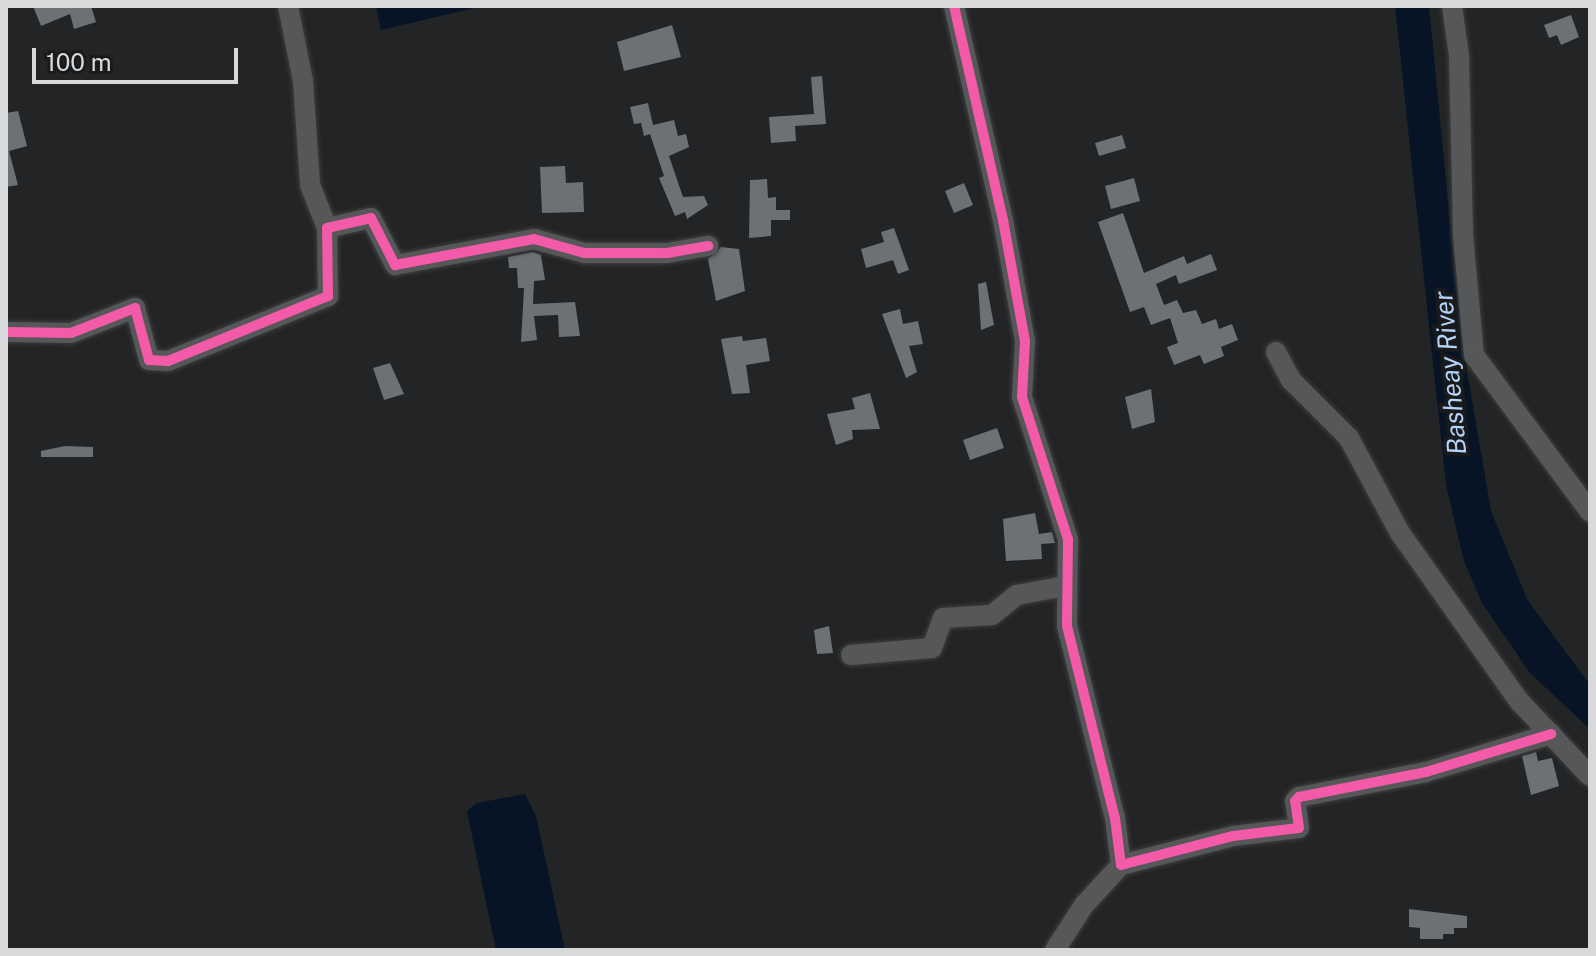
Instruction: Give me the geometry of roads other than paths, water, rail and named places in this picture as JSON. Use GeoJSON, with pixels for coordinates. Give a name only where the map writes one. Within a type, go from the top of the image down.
{"type":"FeatureCollection","features":[{"type":"Feature","properties":{"kind":"street"},"geometry":{"type":"LineString","coordinates":[[6,332],[71,333],[135,308],[149,360],[168,361],[328,296],[327,228],[310,185],[303,81],[288,6]]}},
{"type":"Feature","properties":{"kind":"street"},"geometry":{"type":"LineString","coordinates":[[954,6],[1003,220],[1025,341],[1022,397],[1068,539],[1065,586],[1067,626],[1115,818],[1121,865]]}},
{"type":"Feature","properties":{"kind":"street"},"geometry":{"type":"LineString","coordinates":[[1452,6],[1459,56],[1463,235],[1474,355],[1590,512]]}},
{"type":"Feature","properties":{"kind":"street"},"geometry":{"type":"LineString","coordinates":[[327,228],[371,218],[395,265],[534,239],[584,253],[667,253],[708,246]]}},
{"type":"Feature","properties":{"kind":"street"},"geometry":{"type":"LineString","coordinates":[[1276,352],[1291,380],[1349,438],[1400,533],[1519,701],[1590,776]]}},
{"type":"Feature","properties":{"kind":"street"},"geometry":{"type":"LineString","coordinates":[[851,655],[932,648],[943,618],[992,615],[1017,595],[1065,586]]}},
{"type":"Feature","properties":{"kind":"street"},"geometry":{"type":"LineString","coordinates":[[1055,950],[1084,905],[1121,865],[1233,836],[1299,828],[1295,801],[1299,797],[1426,772],[1551,734]]}},
{"type":"Feature","properties":{"kind":"water"},"geometry":{"type":"Polygon","coordinates":[[[376,6],[483,6],[381,30],[376,6]]]}},
{"type":"Feature","properties":{"kind":"water","name":"Basheay River"},"geometry":{"type":"Polygon","coordinates":[[[1395,6],[1429,6],[1461,336],[1491,511],[1528,601],[1590,685],[1590,729],[1530,673],[1482,603],[1464,561],[1446,485],[1395,6]]]}},
{"type":"Feature","properties":{"kind":"water"},"geometry":{"type":"Polygon","coordinates":[[[525,794],[536,816],[565,950],[496,950],[467,811],[477,803],[525,794]]]}}]}
